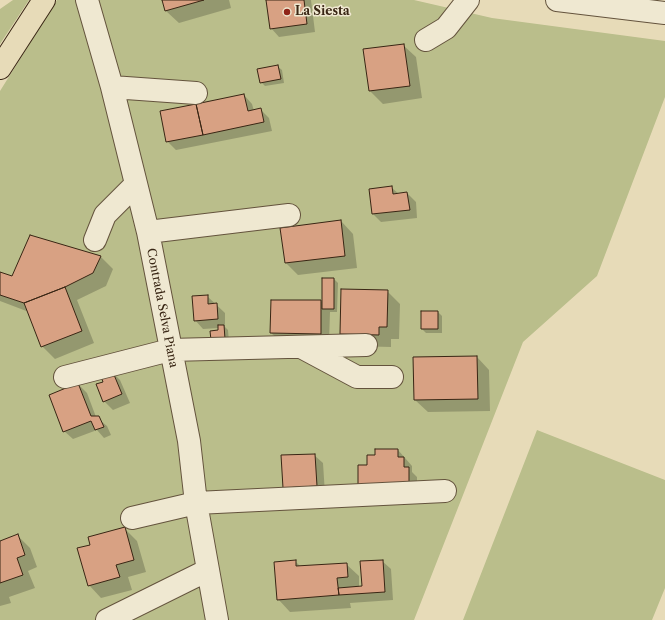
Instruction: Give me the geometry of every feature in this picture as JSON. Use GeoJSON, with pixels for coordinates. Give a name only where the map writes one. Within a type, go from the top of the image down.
{"type":"FeatureCollection","features":[{"type":"Feature","properties":{"kind":"main road"},"geometry":{"type":"LineString","coordinates":[[0,68],[44,0]]}},
{"type":"Feature","properties":{"kind":"street","name":"Contrada Selva Piana"},"geometry":{"type":"LineString","coordinates":[[87,0],[112,87],[148,232],[189,441],[196,503],[217,620]]}},
{"type":"Feature","properties":{"kind":"street"},"geometry":{"type":"LineString","coordinates":[[426,40],[446,28],[468,0]]}},
{"type":"Feature","properties":{"kind":"street"},"geometry":{"type":"LineString","coordinates":[[557,0],[665,13]]}},
{"type":"Feature","properties":{"kind":"street"},"geometry":{"type":"LineString","coordinates":[[112,87],[196,93]]}},
{"type":"Feature","properties":{"kind":"street"},"geometry":{"type":"LineString","coordinates":[[95,240],[105,214],[136,184]]}},
{"type":"Feature","properties":{"kind":"street"},"geometry":{"type":"LineString","coordinates":[[148,232],[289,215]]}},
{"type":"Feature","properties":{"kind":"street"},"geometry":{"type":"LineString","coordinates":[[65,377],[170,350],[366,345]]}},
{"type":"Feature","properties":{"kind":"street"},"geometry":{"type":"LineString","coordinates":[[299,346],[357,377],[392,377]]}},
{"type":"Feature","properties":{"kind":"street"},"geometry":{"type":"LineString","coordinates":[[132,518],[196,503],[445,492]]}},
{"type":"Feature","properties":{"kind":"street"},"geometry":{"type":"LineString","coordinates":[[107,620],[208,570]]}},
{"type":"Feature","properties":{"kind":"green space"},"geometry":{"type":"Polygon","coordinates":[[[13,0],[29,0],[0,44],[0,9],[13,0]]]}},
{"type":"Feature","properties":{"kind":"green space"},"geometry":{"type":"Polygon","coordinates":[[[57,0],[414,0],[492,18],[665,41],[665,97],[597,276],[523,342],[414,620],[0,620],[0,91],[57,0]]]}},
{"type":"Feature","properties":{"kind":"green space"},"geometry":{"type":"Polygon","coordinates":[[[537,430],[665,480],[665,588],[652,620],[463,620],[537,430]]]}},
{"type":"Feature","properties":{"kind":"building"},"geometry":{"type":"Polygon","coordinates":[[[162,0],[204,0],[165,11],[162,0]]]}},
{"type":"Feature","properties":{"kind":"building","name":"La Siesta"},"geometry":{"type":"Polygon","coordinates":[[[266,0],[304,0],[307,24],[270,29],[266,0]]]}},
{"type":"Feature","properties":{"kind":"building"},"geometry":{"type":"Polygon","coordinates":[[[404,44],[410,86],[369,91],[363,49],[404,44]]]}},
{"type":"Feature","properties":{"kind":"building"},"geometry":{"type":"Polygon","coordinates":[[[278,65],[281,79],[260,83],[257,69],[278,65]]]}},
{"type":"Feature","properties":{"kind":"building"},"geometry":{"type":"Polygon","coordinates":[[[244,94],[248,111],[261,108],[264,122],[203,135],[196,104],[244,94]]]}},
{"type":"Feature","properties":{"kind":"building"},"geometry":{"type":"Polygon","coordinates":[[[196,104],[203,135],[166,142],[160,111],[196,104]]]}},
{"type":"Feature","properties":{"kind":"building"},"geometry":{"type":"Polygon","coordinates":[[[392,186],[393,194],[407,192],[410,210],[372,214],[369,189],[392,186]]]}},
{"type":"Feature","properties":{"kind":"building"},"geometry":{"type":"Polygon","coordinates":[[[341,220],[345,256],[285,263],[280,228],[341,220]]]}},
{"type":"Feature","properties":{"kind":"building"},"geometry":{"type":"Polygon","coordinates":[[[30,235],[101,256],[93,273],[65,287],[24,303],[0,295],[0,272],[12,276],[30,235]]]}},
{"type":"Feature","properties":{"kind":"building"},"geometry":{"type":"Polygon","coordinates":[[[322,278],[334,278],[334,309],[322,309],[322,278]]]}},
{"type":"Feature","properties":{"kind":"building"},"geometry":{"type":"Polygon","coordinates":[[[65,287],[82,331],[41,347],[24,303],[65,287]]]}},
{"type":"Feature","properties":{"kind":"building"},"geometry":{"type":"Polygon","coordinates":[[[341,289],[388,290],[387,327],[379,327],[379,335],[340,334],[341,289]]]}},
{"type":"Feature","properties":{"kind":"building"},"geometry":{"type":"Polygon","coordinates":[[[208,295],[208,304],[217,303],[218,319],[194,321],[192,296],[208,295]]]}},
{"type":"Feature","properties":{"kind":"building"},"geometry":{"type":"Polygon","coordinates":[[[271,300],[321,300],[321,334],[270,333],[271,300]]]}},
{"type":"Feature","properties":{"kind":"building"},"geometry":{"type":"Polygon","coordinates":[[[421,311],[438,311],[438,329],[421,329],[421,311]]]}},
{"type":"Feature","properties":{"kind":"building"},"geometry":{"type":"Polygon","coordinates":[[[218,325],[224,325],[225,339],[211,340],[210,331],[218,330],[218,325]]]}},
{"type":"Feature","properties":{"kind":"building"},"geometry":{"type":"Polygon","coordinates":[[[477,356],[478,399],[414,400],[413,357],[477,356]]]}},
{"type":"Feature","properties":{"kind":"building"},"geometry":{"type":"Polygon","coordinates":[[[112,370],[122,394],[103,402],[96,384],[103,382],[100,374],[112,370]]]}},
{"type":"Feature","properties":{"kind":"building"},"geometry":{"type":"Polygon","coordinates":[[[78,383],[91,416],[99,416],[104,427],[95,430],[91,421],[63,432],[49,395],[78,383]]]}},
{"type":"Feature","properties":{"kind":"building"},"geometry":{"type":"Polygon","coordinates":[[[375,449],[398,449],[398,457],[404,457],[404,467],[409,467],[409,488],[358,489],[358,465],[367,465],[367,455],[375,455],[375,449]]]}},
{"type":"Feature","properties":{"kind":"building"},"geometry":{"type":"Polygon","coordinates":[[[315,454],[317,486],[283,488],[281,455],[315,454]]]}},
{"type":"Feature","properties":{"kind":"building"},"geometry":{"type":"Polygon","coordinates":[[[125,527],[134,560],[116,565],[120,577],[88,586],[77,548],[90,545],[88,537],[125,527]]]}},
{"type":"Feature","properties":{"kind":"building"},"geometry":{"type":"Polygon","coordinates":[[[18,534],[25,555],[17,558],[23,575],[0,583],[0,541],[18,534]]]}},
{"type":"Feature","properties":{"kind":"building"},"geometry":{"type":"Polygon","coordinates":[[[296,560],[296,566],[347,563],[348,577],[337,578],[339,595],[277,600],[274,562],[296,560]]]}},
{"type":"Feature","properties":{"kind":"building"},"geometry":{"type":"Polygon","coordinates":[[[383,560],[385,592],[339,595],[338,588],[362,586],[360,561],[383,560]]]}},
{"type":"Feature","properties":{"kind":"place","name":"La Siesta"},"geometry":{"type":"Point","coordinates":[287,12]}}]}
